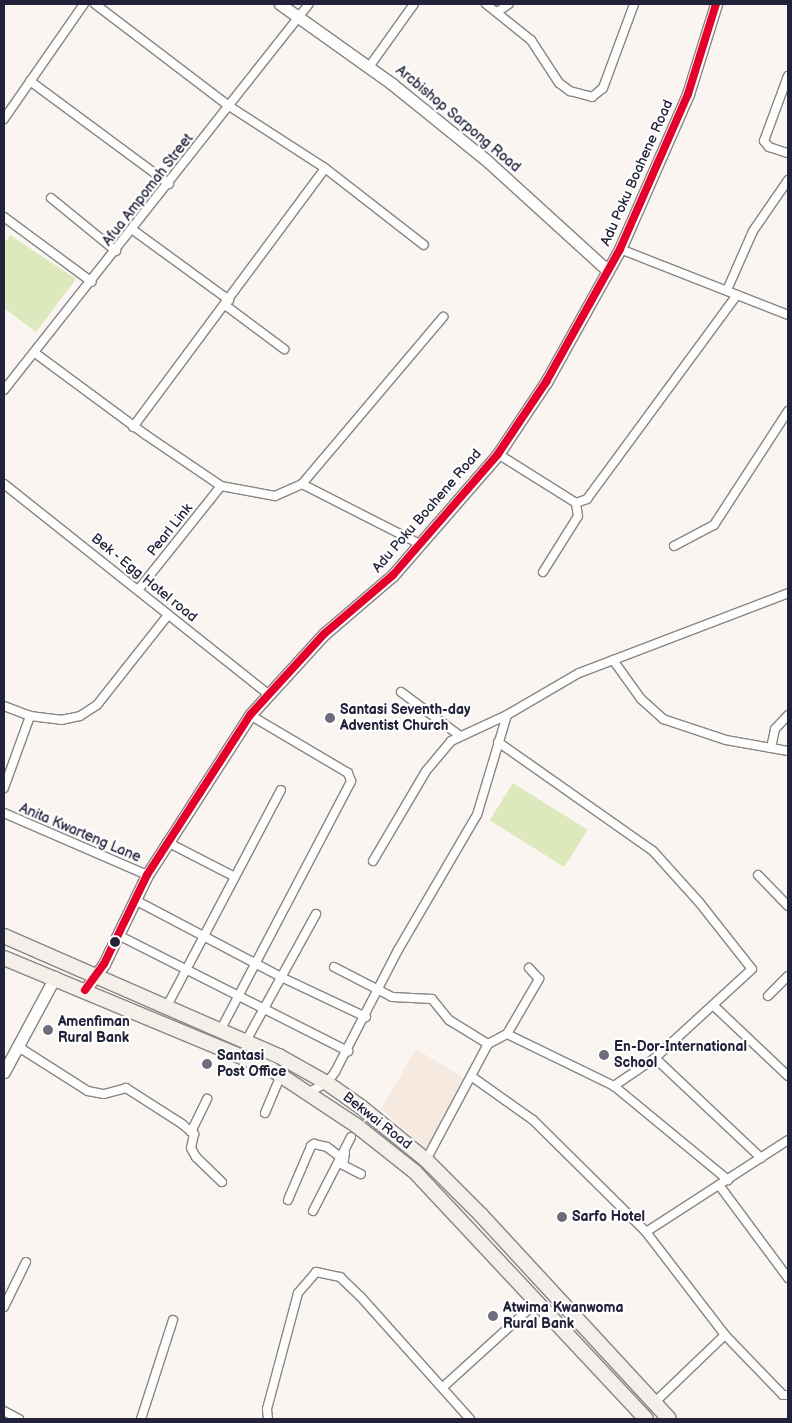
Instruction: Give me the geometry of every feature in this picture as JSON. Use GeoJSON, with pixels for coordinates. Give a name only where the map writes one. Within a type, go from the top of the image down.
{"type":"FeatureCollection","features":[{"type":"Feature","properties":{"kind":"highway","name":"Bekwai Road"},"geometry":{"type":"LineString","coordinates":[[4,936],[221,1029],[327,1083],[426,1160],[669,1419]]}},
{"type":"Feature","properties":{"kind":"highway","name":"Bekwai Road"},"geometry":{"type":"LineString","coordinates":[[4,958],[203,1038],[281,1075],[309,1092],[354,1131],[415,1172],[538,1300],[646,1419]]}},
{"type":"Feature","properties":{"kind":"street"},"geometry":{"type":"LineString","coordinates":[[4,119],[84,4]]}},
{"type":"Feature","properties":{"kind":"street"},"geometry":{"type":"LineString","coordinates":[[95,4],[229,106],[325,168],[424,245]]}},
{"type":"Feature","properties":{"kind":"street","name":"Arcbishop Sarpong Road"},"geometry":{"type":"LineString","coordinates":[[280,4],[369,67],[485,159],[607,270]]}},
{"type":"Feature","properties":{"kind":"street","name":"Afua Ampomah Street"},"geometry":{"type":"LineString","coordinates":[[4,390],[92,282],[310,4]]}},
{"type":"Feature","properties":{"kind":"street"},"geometry":{"type":"LineString","coordinates":[[369,67],[414,4]]}},
{"type":"Feature","properties":{"kind":"street"},"geometry":{"type":"LineString","coordinates":[[486,4],[538,48],[560,83],[570,91],[592,97],[603,88],[634,4]]}},
{"type":"Feature","properties":{"kind":"street"},"geometry":{"type":"LineString","coordinates":[[496,12],[509,4]]}},
{"type":"Feature","properties":{"kind":"street","name":"Adu Poku Boahene Road"},"geometry":{"type":"LineString","coordinates":[[85,990],[96,976],[147,875],[250,715],[267,694],[324,634],[393,575],[418,543],[498,454],[546,382],[620,249],[688,94],[716,4]]}},
{"type":"Feature","properties":{"kind":"street"},"geometry":{"type":"LineString","coordinates":[[788,76],[764,141],[769,147],[788,153]]}},
{"type":"Feature","properties":{"kind":"street"},"geometry":{"type":"LineString","coordinates":[[30,81],[169,184]]}},
{"type":"Feature","properties":{"kind":"street"},"geometry":{"type":"LineString","coordinates":[[133,427],[227,303],[325,168]]}},
{"type":"Feature","properties":{"kind":"street"},"geometry":{"type":"LineString","coordinates":[[727,290],[753,231],[788,180]]}},
{"type":"Feature","properties":{"kind":"street"},"geometry":{"type":"LineString","coordinates":[[51,198],[116,251]]}},
{"type":"Feature","properties":{"kind":"street"},"geometry":{"type":"LineString","coordinates":[[4,217],[92,282]]}},
{"type":"Feature","properties":{"kind":"street"},"geometry":{"type":"LineString","coordinates":[[133,230],[284,349]]}},
{"type":"Feature","properties":{"kind":"street"},"geometry":{"type":"LineString","coordinates":[[620,249],[788,315]]}},
{"type":"Feature","properties":{"kind":"street"},"geometry":{"type":"LineString","coordinates":[[576,503],[588,499],[737,295]]}},
{"type":"Feature","properties":{"kind":"street"},"geometry":{"type":"LineString","coordinates":[[35,353],[133,427],[221,486],[275,496],[302,484],[443,317]]}},
{"type":"Feature","properties":{"kind":"street"},"geometry":{"type":"LineString","coordinates":[[674,546],[714,525],[788,411]]}},
{"type":"Feature","properties":{"kind":"street"},"geometry":{"type":"LineString","coordinates":[[498,454],[576,503],[578,516],[543,572]]}},
{"type":"Feature","properties":{"kind":"street","name":"Bek - Egg Hotel road"},"geometry":{"type":"LineString","coordinates":[[4,484],[267,694]]}},
{"type":"Feature","properties":{"kind":"street"},"geometry":{"type":"LineString","coordinates":[[302,484],[418,543]]}},
{"type":"Feature","properties":{"kind":"street","name":"Pearl Link"},"geometry":{"type":"LineString","coordinates":[[138,590],[221,486]]}},
{"type":"Feature","properties":{"kind":"street"},"geometry":{"type":"LineString","coordinates":[[373,861],[426,770],[459,735],[507,715],[579,673],[788,593]]}},
{"type":"Feature","properties":{"kind":"street"},"geometry":{"type":"LineString","coordinates":[[4,706],[30,716],[61,720],[80,716],[97,705],[168,615]]}},
{"type":"Feature","properties":{"kind":"street"},"geometry":{"type":"LineString","coordinates":[[613,660],[641,699],[663,719],[726,740],[788,751]]}},
{"type":"Feature","properties":{"kind":"street"},"geometry":{"type":"LineString","coordinates":[[401,692],[459,735]]}},
{"type":"Feature","properties":{"kind":"street"},"geometry":{"type":"LineString","coordinates":[[221,1029],[351,781],[348,773],[250,715]]}},
{"type":"Feature","properties":{"kind":"street"},"geometry":{"type":"LineString","coordinates":[[309,1092],[327,1083],[348,1051],[380,991],[398,950],[477,815],[507,715]]}},
{"type":"Feature","properties":{"kind":"street"},"geometry":{"type":"LineString","coordinates":[[771,748],[775,729],[788,715]]}},
{"type":"Feature","properties":{"kind":"street"},"geometry":{"type":"LineString","coordinates":[[4,788],[30,716]]}},
{"type":"Feature","properties":{"kind":"street"},"geometry":{"type":"LineString","coordinates":[[498,742],[653,851],[699,902],[752,970],[655,1058],[614,1086]]}},
{"type":"Feature","properties":{"kind":"street"},"geometry":{"type":"LineString","coordinates":[[167,1006],[281,790]]}},
{"type":"Feature","properties":{"kind":"street","name":"Anita Kwarteng Lane"},"geometry":{"type":"LineString","coordinates":[[4,813],[147,875]]}},
{"type":"Feature","properties":{"kind":"street"},"geometry":{"type":"LineString","coordinates":[[168,842],[235,877]]}},
{"type":"Feature","properties":{"kind":"street"},"geometry":{"type":"LineString","coordinates":[[758,875],[788,906]]}},
{"type":"Feature","properties":{"kind":"street"},"geometry":{"type":"LineString","coordinates":[[135,900],[202,937],[366,1017]]}},
{"type":"Feature","properties":{"kind":"street"},"geometry":{"type":"LineString","coordinates":[[246,1041],[316,914]]}},
{"type":"Feature","properties":{"kind":"street"},"geometry":{"type":"LineString","coordinates":[[118,935],[265,1006],[348,1051]]}},
{"type":"Feature","properties":{"kind":"street"},"geometry":{"type":"LineString","coordinates":[[334,967],[380,991],[407,1000],[432,999],[449,1020],[488,1044]]}},
{"type":"Feature","properties":{"kind":"street"},"geometry":{"type":"LineString","coordinates":[[426,1160],[488,1044],[507,1034],[539,979],[529,968]]}},
{"type":"Feature","properties":{"kind":"street"},"geometry":{"type":"LineString","coordinates":[[768,996],[788,976]]}},
{"type":"Feature","properties":{"kind":"street"},"geometry":{"type":"LineString","coordinates":[[4,1071],[55,977]]}},
{"type":"Feature","properties":{"kind":"street"},"geometry":{"type":"LineString","coordinates":[[714,1006],[788,1076]]}},
{"type":"Feature","properties":{"kind":"street"},"geometry":{"type":"LineString","coordinates":[[507,1034],[614,1086],[728,1180]]}},
{"type":"Feature","properties":{"kind":"street"},"geometry":{"type":"LineString","coordinates":[[17,1046],[88,1091],[104,1094],[126,1088],[194,1134],[191,1148],[196,1157],[222,1182]]}},
{"type":"Feature","properties":{"kind":"street"},"geometry":{"type":"LineString","coordinates":[[655,1058],[762,1158]]}},
{"type":"Feature","properties":{"kind":"street"},"geometry":{"type":"LineString","coordinates":[[265,1112],[281,1075]]}},
{"type":"Feature","properties":{"kind":"street"},"geometry":{"type":"LineString","coordinates":[[471,1076],[533,1120],[646,1232],[725,1335],[783,1394],[788,1395]]}},
{"type":"Feature","properties":{"kind":"street"},"geometry":{"type":"LineString","coordinates":[[191,1132],[207,1099]]}},
{"type":"Feature","properties":{"kind":"street"},"geometry":{"type":"LineString","coordinates":[[313,1211],[319,1205],[339,1156],[354,1131]]}},
{"type":"Feature","properties":{"kind":"street"},"geometry":{"type":"LineString","coordinates":[[354,1131],[343,1164],[361,1174]]}},
{"type":"Feature","properties":{"kind":"street"},"geometry":{"type":"LineString","coordinates":[[646,1232],[788,1140]]}},
{"type":"Feature","properties":{"kind":"street"},"geometry":{"type":"LineString","coordinates":[[288,1200],[311,1146],[314,1144],[327,1147],[339,1156]]}},
{"type":"Feature","properties":{"kind":"street"},"geometry":{"type":"LineString","coordinates":[[719,1185],[788,1278]]}},
{"type":"Feature","properties":{"kind":"street"},"geometry":{"type":"LineString","coordinates":[[4,1307],[26,1262]]}},
{"type":"Feature","properties":{"kind":"street"},"geometry":{"type":"LineString","coordinates":[[268,1419],[267,1410],[298,1292],[316,1272],[340,1277],[443,1387],[470,1419]]}},
{"type":"Feature","properties":{"kind":"street"},"geometry":{"type":"LineString","coordinates":[[443,1387],[538,1300]]}},
{"type":"Feature","properties":{"kind":"street"},"geometry":{"type":"LineString","coordinates":[[142,1419],[174,1320]]}},
{"type":"Feature","properties":{"kind":"street"},"geometry":{"type":"LineString","coordinates":[[654,1403],[725,1335]]}},
{"type":"Feature","properties":{"kind":"street"},"geometry":{"type":"LineString","coordinates":[[4,1411],[20,1419]]}},
{"type":"Feature","properties":{"kind":"shaded area"},"geometry":{"type":"Polygon","coordinates":[[[416,1049],[467,1080],[428,1150],[381,1109],[416,1049]]]}},
{"type":"Feature","properties":{"kind":"green space"},"geometry":{"type":"Polygon","coordinates":[[[10,235],[76,279],[36,332],[4,308],[4,244],[10,235]]]}},
{"type":"Feature","properties":{"kind":"green space"},"geometry":{"type":"Polygon","coordinates":[[[513,783],[588,830],[564,867],[490,820],[513,783]]]}},
{"type":"Feature","properties":{"kind":"transit line"},"geometry":{"type":"LineString","coordinates":[[85,990],[104,964],[147,875],[250,715],[324,634],[393,575],[498,454],[546,382],[620,249],[688,94],[716,4]]}},
{"type":"Feature","properties":{"kind":"place","name":"Santasi Seventh-day Adventist Church"},"geometry":{"type":"Point","coordinates":[330,718]}},
{"type":"Feature","properties":{"kind":"place","name":"Amenfiman Rural Bank"},"geometry":{"type":"Point","coordinates":[48,1030]}},
{"type":"Feature","properties":{"kind":"place","name":"En-Dor-International School"},"geometry":{"type":"Point","coordinates":[604,1055]}},
{"type":"Feature","properties":{"kind":"place","name":"Santasi Post Office"},"geometry":{"type":"Point","coordinates":[207,1064]}},
{"type":"Feature","properties":{"kind":"place","name":"Sarfo Hotel"},"geometry":{"type":"Point","coordinates":[562,1217]}},
{"type":"Feature","properties":{"kind":"place","name":"Atwima Kwanwoma Rural Bank"},"geometry":{"type":"Point","coordinates":[493,1316]}}]}
